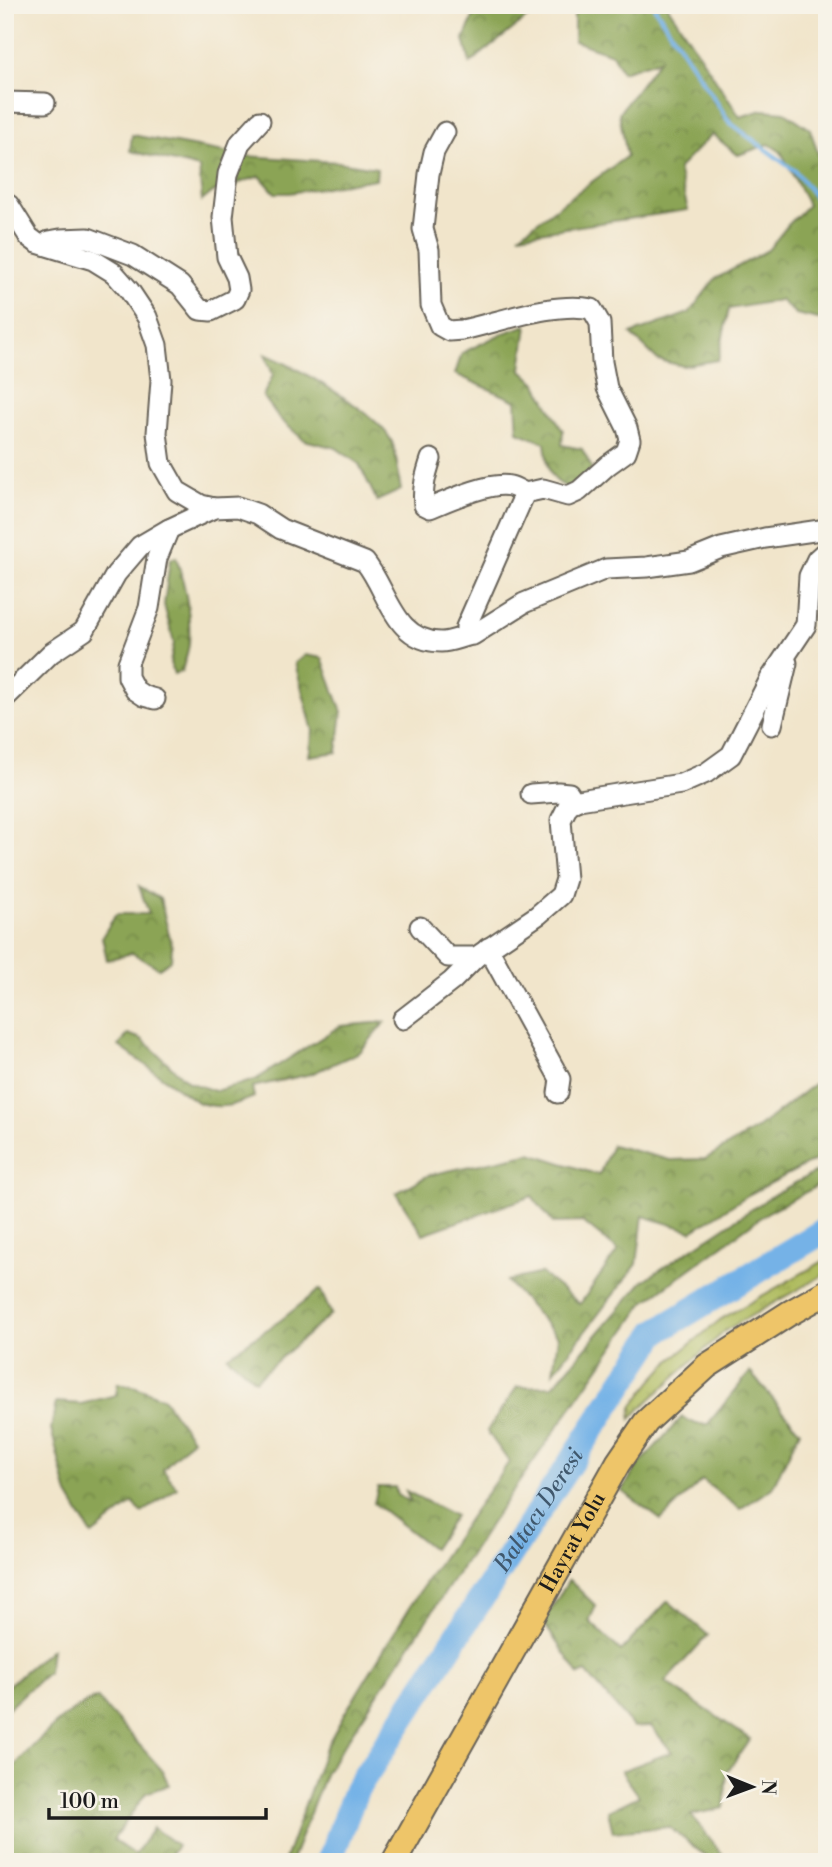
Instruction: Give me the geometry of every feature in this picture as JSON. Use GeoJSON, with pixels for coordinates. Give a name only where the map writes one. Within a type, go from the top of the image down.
{"type":"FeatureCollection","features":[{"type":"Feature","properties":{"kind":"main road","name":"Hayrat Yolu"},"geometry":{"type":"LineString","coordinates":[[394,1862],[612,1472],[646,1422],[707,1366],[827,1292]]}},
{"type":"Feature","properties":{"kind":"street"},"geometry":{"type":"LineString","coordinates":[[5,102],[45,103]]}},
{"type":"Feature","properties":{"kind":"street"},"geometry":{"type":"LineString","coordinates":[[37,243],[88,238],[134,255],[180,285],[200,310],[211,312],[235,299],[239,289],[227,257],[223,217],[228,174],[240,143],[260,121]]}},
{"type":"Feature","properties":{"kind":"street"},"geometry":{"type":"LineString","coordinates":[[431,459],[422,494],[424,505],[430,508],[464,494],[499,485],[511,486],[525,494],[543,489],[568,496],[579,491],[626,452],[630,440],[627,428],[607,388],[602,362],[600,323],[592,309],[578,306],[543,310],[462,330],[449,331],[440,326],[431,305],[429,250],[423,229],[429,174],[434,152],[445,132]]}},
{"type":"Feature","properties":{"kind":"street"},"geometry":{"type":"LineString","coordinates":[[5,203],[9,205],[29,237],[37,243],[85,257],[114,273],[147,317],[157,345],[161,380],[157,433],[161,463],[177,491],[201,505],[214,508],[238,507],[258,514],[281,529],[365,562],[374,573],[397,619],[408,630],[422,638],[444,642],[473,635],[524,603],[606,569],[689,561],[765,538],[827,529]]}},
{"type":"Feature","properties":{"kind":"street"},"geometry":{"type":"LineString","coordinates":[[466,636],[466,627],[525,494]]}},
{"type":"Feature","properties":{"kind":"street"},"geometry":{"type":"LineString","coordinates":[[5,698],[51,653],[84,631],[116,573],[140,546],[214,508]]}},
{"type":"Feature","properties":{"kind":"street"},"geometry":{"type":"LineString","coordinates":[[155,699],[135,690],[128,677],[128,663],[149,608],[157,558],[169,529]]}},
{"type":"Feature","properties":{"kind":"street"},"geometry":{"type":"LineString","coordinates":[[403,1019],[452,981],[482,953],[538,915],[561,895],[566,879],[561,820],[569,804],[681,784],[706,773],[731,755],[770,679],[806,625],[809,576],[817,559],[827,550]]}},
{"type":"Feature","properties":{"kind":"street"},"geometry":{"type":"LineString","coordinates":[[772,725],[791,648]]}},
{"type":"Feature","properties":{"kind":"street"},"geometry":{"type":"LineString","coordinates":[[531,794],[569,793],[574,802]]}},
{"type":"Feature","properties":{"kind":"street"},"geometry":{"type":"LineString","coordinates":[[420,927],[448,957],[482,953]]}},
{"type":"Feature","properties":{"kind":"street"},"geometry":{"type":"LineString","coordinates":[[482,953],[560,1079],[558,1093]]}},
{"type":"Feature","properties":{"kind":"green space"},"geometry":{"type":"Polygon","coordinates":[[[478,5],[543,5],[470,63],[464,39],[478,5]]]}},
{"type":"Feature","properties":{"kind":"green space"},"geometry":{"type":"Polygon","coordinates":[[[554,5],[667,5],[740,117],[762,110],[785,112],[810,129],[827,190],[827,321],[796,314],[780,300],[729,309],[718,360],[683,366],[658,360],[631,334],[689,313],[715,279],[768,250],[808,205],[781,152],[769,144],[738,155],[712,134],[678,169],[688,210],[519,235],[627,156],[619,113],[659,60],[622,72],[612,54],[574,41],[574,11],[554,5]]]}},
{"type":"Feature","properties":{"kind":"green space"},"geometry":{"type":"Polygon","coordinates":[[[132,135],[246,156],[338,162],[377,168],[376,179],[275,193],[260,176],[213,192],[202,201],[199,168],[130,151],[132,135]]]}},
{"type":"Feature","properties":{"kind":"green space"},"geometry":{"type":"Polygon","coordinates":[[[527,325],[521,369],[536,383],[563,431],[562,445],[582,449],[592,468],[571,489],[553,477],[548,465],[545,443],[518,432],[516,401],[455,374],[462,353],[527,325]]]}},
{"type":"Feature","properties":{"kind":"green space"},"geometry":{"type":"Polygon","coordinates":[[[265,354],[296,369],[354,404],[384,430],[394,447],[401,490],[377,501],[359,464],[336,448],[304,440],[280,419],[263,396],[273,375],[265,354]]]}},
{"type":"Feature","properties":{"kind":"green space"},"geometry":{"type":"Polygon","coordinates":[[[176,557],[187,600],[189,633],[182,671],[174,674],[170,663],[174,643],[164,605],[170,559],[176,557]]]}},
{"type":"Feature","properties":{"kind":"green space"},"geometry":{"type":"Polygon","coordinates":[[[305,655],[322,658],[342,712],[337,752],[309,756],[313,731],[295,663],[305,655]]]}},
{"type":"Feature","properties":{"kind":"green space"},"geometry":{"type":"Polygon","coordinates":[[[139,886],[160,899],[172,946],[171,960],[159,968],[132,953],[107,960],[102,937],[116,914],[149,914],[139,886]]]}},
{"type":"Feature","properties":{"kind":"green space"},"geometry":{"type":"Polygon","coordinates":[[[385,1022],[360,1052],[311,1074],[252,1087],[254,1097],[226,1106],[197,1102],[119,1046],[128,1034],[142,1039],[188,1082],[215,1091],[255,1080],[340,1026],[385,1022]]]}},
{"type":"Feature","properties":{"kind":"green space"},"geometry":{"type":"Polygon","coordinates":[[[827,1074],[827,1154],[748,1195],[692,1231],[643,1216],[637,1264],[553,1373],[558,1337],[507,1281],[541,1273],[580,1304],[618,1250],[583,1222],[553,1223],[532,1196],[423,1234],[396,1193],[429,1175],[531,1153],[599,1175],[612,1145],[670,1160],[705,1159],[756,1129],[827,1074]]]}},
{"type":"Feature","properties":{"kind":"green space"},"geometry":{"type":"Polygon","coordinates":[[[827,1166],[827,1181],[768,1212],[645,1302],[501,1508],[326,1772],[291,1862],[284,1862],[325,1749],[345,1713],[416,1597],[509,1462],[487,1431],[517,1387],[553,1386],[643,1281],[776,1193],[827,1166]]]}},
{"type":"Feature","properties":{"kind":"green space"},"geometry":{"type":"Polygon","coordinates":[[[827,1259],[827,1273],[726,1330],[631,1419],[632,1407],[651,1382],[670,1361],[721,1319],[827,1259]]]}},
{"type":"Feature","properties":{"kind":"green space"},"geometry":{"type":"Polygon","coordinates":[[[320,1289],[331,1314],[255,1380],[227,1356],[281,1320],[320,1289]]]}},
{"type":"Feature","properties":{"kind":"green space"},"geometry":{"type":"Polygon","coordinates":[[[750,1372],[800,1431],[772,1488],[740,1509],[702,1480],[661,1520],[622,1491],[636,1468],[682,1417],[696,1424],[708,1424],[750,1372]]]}},
{"type":"Feature","properties":{"kind":"green space"},"geometry":{"type":"Polygon","coordinates":[[[118,1383],[163,1398],[192,1439],[163,1469],[177,1488],[142,1513],[133,1503],[92,1535],[68,1495],[51,1429],[56,1402],[81,1404],[116,1395],[118,1383]]]}},
{"type":"Feature","properties":{"kind":"green space"},"geometry":{"type":"Polygon","coordinates":[[[378,1487],[395,1487],[397,1495],[411,1502],[406,1491],[455,1516],[433,1549],[374,1503],[378,1487]]]}},
{"type":"Feature","properties":{"kind":"green space"},"geometry":{"type":"Polygon","coordinates":[[[569,1580],[596,1606],[589,1621],[621,1651],[668,1601],[708,1635],[665,1682],[750,1739],[727,1772],[724,1808],[691,1815],[728,1862],[713,1862],[669,1827],[613,1832],[608,1811],[639,1796],[621,1771],[672,1752],[651,1726],[633,1727],[586,1672],[579,1675],[543,1622],[569,1580]]]}},
{"type":"Feature","properties":{"kind":"green space"},"geometry":{"type":"Polygon","coordinates":[[[51,1649],[48,1672],[5,1711],[5,1688],[51,1649]]]}},
{"type":"Feature","properties":{"kind":"green space"},"geometry":{"type":"Polygon","coordinates":[[[97,1698],[162,1770],[169,1785],[146,1793],[113,1840],[135,1855],[153,1828],[177,1845],[167,1862],[5,1862],[5,1773],[60,1720],[97,1698]]]}},
{"type":"Feature","properties":{"kind":"waterway"},"geometry":{"type":"LineString","coordinates":[[653,5],[730,123],[795,171],[827,212]]}},
{"type":"Feature","properties":{"kind":"waterway","name":"Baltacı Deresi"},"geometry":{"type":"LineString","coordinates":[[329,1862],[356,1790],[656,1332],[827,1229]]}}]}
